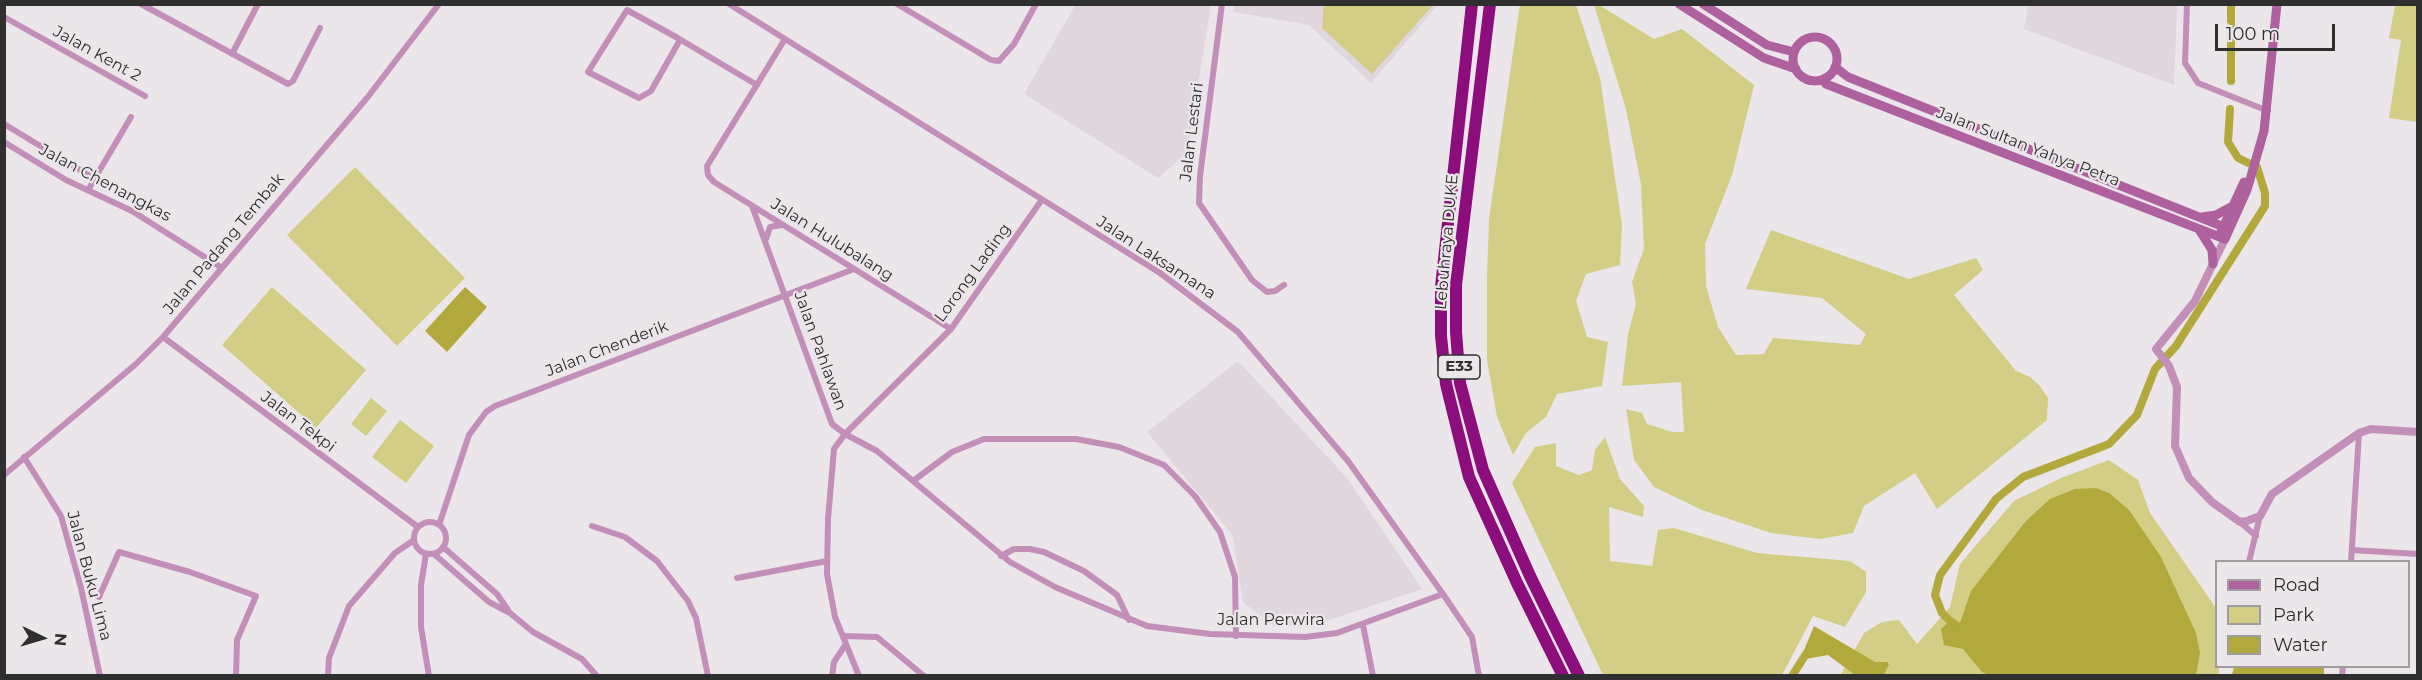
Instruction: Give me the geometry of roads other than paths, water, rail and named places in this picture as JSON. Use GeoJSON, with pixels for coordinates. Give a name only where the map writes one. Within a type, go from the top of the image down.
{"type":"FeatureCollection","features":[{"type":"Feature","properties":{"kind":"highway","name":"Lebuhraya DUKE"},"geometry":{"type":"LineString","coordinates":[[1472,4],[1441,287],[1441,336],[1446,384],[1470,477],[1517,583],[1563,675]]}},
{"type":"Feature","properties":{"kind":"highway","name":"Lebuhraya DUKE"},"geometry":{"type":"LineString","coordinates":[[1490,4],[1456,285],[1456,332],[1460,383],[1483,470],[1530,576],[1579,675]]}},
{"type":"Feature","properties":{"kind":"main road","name":"Jalan Sultan Yahya Petra"},"geometry":{"type":"LineString","coordinates":[[1679,4],[1764,58],[1796,69],[1810,81],[1823,80],[1826,84],[2221,240]]}},
{"type":"Feature","properties":{"kind":"main road"},"geometry":{"type":"LineString","coordinates":[[1703,4],[1767,45],[1794,52]]}},
{"type":"Feature","properties":{"kind":"main road"},"geometry":{"type":"LineString","coordinates":[[2265,110],[2271,4]]}},
{"type":"Feature","properties":{"kind":"main road"},"geometry":{"type":"LineString","coordinates":[[2226,227],[2247,190],[2265,110],[2277,4]]}},
{"type":"Feature","properties":{"kind":"main road"},"geometry":{"type":"LineString","coordinates":[[1796,69],[1794,52],[1807,38],[1823,38],[1836,52],[1835,67],[1823,80]]}},
{"type":"Feature","properties":{"kind":"main road","name":"Jalan Sultan Yahya Petra"},"geometry":{"type":"LineString","coordinates":[[1835,67],[1848,77],[2226,227]]}},
{"type":"Feature","properties":{"kind":"main road"},"geometry":{"type":"LineString","coordinates":[[2221,240],[2232,206],[2251,170]]}},
{"type":"Feature","properties":{"kind":"main road"},"geometry":{"type":"LineString","coordinates":[[2200,217],[2216,215],[2232,206]]}},
{"type":"Feature","properties":{"kind":"main road"},"geometry":{"type":"LineString","coordinates":[[2197,229],[2206,237],[2212,250],[2213,264]]}},
{"type":"Feature","properties":{"kind":"street"},"geometry":{"type":"LineString","coordinates":[[141,4],[288,84],[293,81],[320,28]]}},
{"type":"Feature","properties":{"kind":"street"},"geometry":{"type":"LineString","coordinates":[[232,54],[258,4]]}},
{"type":"Feature","properties":{"kind":"street","name":"Jalan Padang Tembak"},"geometry":{"type":"LineString","coordinates":[[5,474],[136,364],[163,337],[367,99],[439,4]]}},
{"type":"Feature","properties":{"kind":"street","name":"Jalan Laksamana"},"geometry":{"type":"LineString","coordinates":[[729,4],[1182,287],[1238,332],[1348,461],[1443,594],[1472,637],[1479,675]]}},
{"type":"Feature","properties":{"kind":"street"},"geometry":{"type":"LineString","coordinates":[[897,4],[981,55],[999,62],[1014,44],[1036,4]]}},
{"type":"Feature","properties":{"kind":"street","name":"Jalan Lestari"},"geometry":{"type":"LineString","coordinates":[[1222,4],[1200,176],[1200,203],[1252,280],[1267,292],[1275,291],[1284,285]]}},
{"type":"Feature","properties":{"kind":"street"},"geometry":{"type":"LineString","coordinates":[[2187,4],[2185,63],[2198,83],[2265,110]]}},
{"type":"Feature","properties":{"kind":"street"},"geometry":{"type":"LineString","coordinates":[[680,40],[651,90],[639,98],[588,72],[627,10],[680,40],[757,85],[784,39]]}},
{"type":"Feature","properties":{"kind":"street","name":"Jalan Kent 2"},"geometry":{"type":"LineString","coordinates":[[4,17],[145,96]]}},
{"type":"Feature","properties":{"kind":"street","name":"Jalan Hulubalang"},"geometry":{"type":"LineString","coordinates":[[757,85],[708,166],[708,175],[714,182],[951,329]]}},
{"type":"Feature","properties":{"kind":"street"},"geometry":{"type":"LineString","coordinates":[[88,190],[131,117]]}},
{"type":"Feature","properties":{"kind":"street"},"geometry":{"type":"LineString","coordinates":[[4,124],[95,179]]}},
{"type":"Feature","properties":{"kind":"street","name":"Jalan Chenangkas"},"geometry":{"type":"LineString","coordinates":[[4,142],[43,168],[132,211],[222,268]]}},
{"type":"Feature","properties":{"kind":"street","name":"Lorong Lading"},"geometry":{"type":"LineString","coordinates":[[845,434],[951,329],[1041,201]]}},
{"type":"Feature","properties":{"kind":"street","name":"Jalan Pahlawan"},"geometry":{"type":"LineString","coordinates":[[753,206],[832,424],[845,434],[834,449],[827,561],[835,617],[859,675]]}},
{"type":"Feature","properties":{"kind":"street"},"geometry":{"type":"LineString","coordinates":[[765,241],[770,227],[783,225]]}},
{"type":"Feature","properties":{"kind":"street"},"geometry":{"type":"LineString","coordinates":[[2221,240],[2213,264],[2195,301],[2156,349],[2158,355],[2169,366],[2177,387],[2175,446],[2189,478],[2212,502],[2256,536]]}},
{"type":"Feature","properties":{"kind":"street","name":"Jalan Chenderik"},"geometry":{"type":"LineString","coordinates":[[439,525],[469,435],[486,412],[495,406],[854,269]]}},
{"type":"Feature","properties":{"kind":"street","name":"Jalan Tekpi"},"geometry":{"type":"LineString","coordinates":[[163,337],[418,527]]}},
{"type":"Feature","properties":{"kind":"street"},"geometry":{"type":"LineString","coordinates":[[2249,560],[2260,516],[2272,494],[2359,433],[2371,429],[2418,432]]}},
{"type":"Feature","properties":{"kind":"street"},"geometry":{"type":"LineString","coordinates":[[2351,560],[2359,433]]}},
{"type":"Feature","properties":{"kind":"street","name":"Jalan Perwira"},"geometry":{"type":"LineString","coordinates":[[845,434],[877,451],[1001,556],[1055,587],[1147,626],[1236,636],[1305,637],[1337,633],[1363,625],[1443,594]]}},
{"type":"Feature","properties":{"kind":"street"},"geometry":{"type":"LineString","coordinates":[[913,481],[952,452],[984,439],[1076,439],[1119,447],[1164,465],[1195,496],[1220,532],[1235,577],[1236,636]]}},
{"type":"Feature","properties":{"kind":"street","name":"Jalan Buku Lima"},"geometry":{"type":"LineString","coordinates":[[24,457],[61,516],[81,588],[100,675]]}},
{"type":"Feature","properties":{"kind":"street"},"geometry":{"type":"LineString","coordinates":[[2240,522],[2260,516]]}},
{"type":"Feature","properties":{"kind":"street"},"geometry":{"type":"LineString","coordinates":[[328,675],[329,658],[349,606],[395,553],[414,540],[418,527],[431,522],[439,525],[445,532],[443,547],[434,554],[426,554],[418,549],[414,540]]}},
{"type":"Feature","properties":{"kind":"street"},"geometry":{"type":"LineString","coordinates":[[592,526],[626,537],[657,561],[688,601],[696,618],[708,675]]}},
{"type":"Feature","properties":{"kind":"street"},"geometry":{"type":"LineString","coordinates":[[443,547],[496,594],[510,613],[532,632],[582,659],[597,675]]}},
{"type":"Feature","properties":{"kind":"street"},"geometry":{"type":"LineString","coordinates":[[1001,556],[1014,549],[1030,549],[1044,552],[1084,571],[1118,595],[1130,620]]}},
{"type":"Feature","properties":{"kind":"street"},"geometry":{"type":"LineString","coordinates":[[2352,550],[2418,554]]}},
{"type":"Feature","properties":{"kind":"street"},"geometry":{"type":"LineString","coordinates":[[99,597],[119,552],[190,572],[256,596],[237,640],[236,675]]}},
{"type":"Feature","properties":{"kind":"street"},"geometry":{"type":"LineString","coordinates":[[426,554],[421,585],[421,627],[429,675]]}},
{"type":"Feature","properties":{"kind":"street"},"geometry":{"type":"LineString","coordinates":[[434,554],[489,602],[510,613]]}},
{"type":"Feature","properties":{"kind":"street"},"geometry":{"type":"LineString","coordinates":[[737,578],[827,561]]}},
{"type":"Feature","properties":{"kind":"street"},"geometry":{"type":"LineString","coordinates":[[1363,625],[1373,675]]}},
{"type":"Feature","properties":{"kind":"street"},"geometry":{"type":"LineString","coordinates":[[843,636],[877,637],[924,675]]}},
{"type":"Feature","properties":{"kind":"street"},"geometry":{"type":"LineString","coordinates":[[832,675],[834,662],[846,644]]}},
{"type":"Feature","properties":{"kind":"water"},"geometry":{"type":"Polygon","coordinates":[[[465,287],[487,307],[447,352],[425,331],[465,287]]]}},
{"type":"Feature","properties":{"kind":"water"},"geometry":{"type":"Polygon","coordinates":[[[2096,488],[2109,493],[2129,510],[2161,557],[2196,633],[2200,653],[2196,675],[1989,675],[1982,672],[1963,649],[1944,645],[1941,629],[1953,618],[1960,623],[1971,591],[2026,521],[2050,499],[2075,489],[2096,488]]]}},
{"type":"Feature","properties":{"kind":"water"},"geometry":{"type":"Polygon","coordinates":[[[1814,626],[1875,662],[1887,662],[1889,664],[1884,675],[1855,675],[1828,655],[1800,660],[1814,626]]]}},
{"type":"Feature","properties":{"kind":"water"},"geometry":{"type":"Polygon","coordinates":[[[2234,668],[2324,668],[2324,675],[2232,675],[2234,668]]]}},
{"type":"Feature","properties":{"kind":"waterway"},"geometry":{"type":"LineString","coordinates":[[2231,4],[2231,81]]}},
{"type":"Feature","properties":{"kind":"waterway"},"geometry":{"type":"LineString","coordinates":[[1956,627],[1942,613],[1935,595],[1940,575],[1996,499],[2023,477],[2109,444],[2137,415],[2155,369],[2176,346],[2265,206],[2265,193],[2257,167],[2238,158],[2228,142],[2230,109]]}},
{"type":"Feature","properties":{"kind":"waterway"},"geometry":{"type":"LineString","coordinates":[[1792,676],[1806,654]]}}]}
